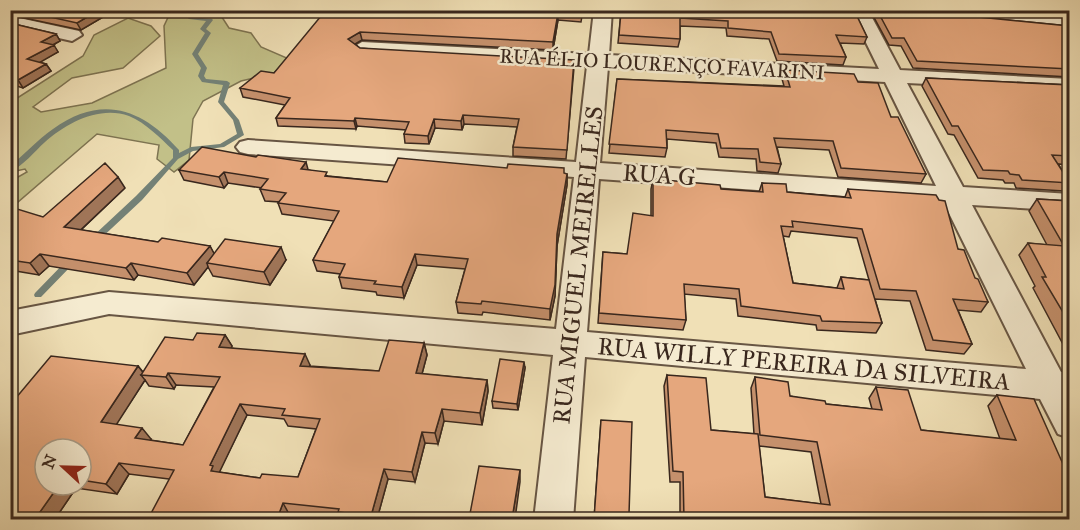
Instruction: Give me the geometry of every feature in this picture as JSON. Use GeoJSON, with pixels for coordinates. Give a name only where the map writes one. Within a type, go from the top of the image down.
{"type":"FeatureCollection","features":[{"type":"Feature","properties":{"kind":"street","name":"RUA MIGUEL MEIRELLES"},"geometry":{"type":"LineString","coordinates":[[553,519],[603,10]]}},
{"type":"Feature","properties":{"kind":"street"},"geometry":{"type":"LineString","coordinates":[[860,10],[953,195],[1060,386],[1070,423]]}},
{"type":"Feature","properties":{"kind":"street"},"geometry":{"type":"LineString","coordinates":[[965,10],[1070,25]]}},
{"type":"Feature","properties":{"kind":"street"},"geometry":{"type":"LineString","coordinates":[[10,21],[72,35]]}},
{"type":"Feature","properties":{"kind":"street","name":"RUA ÉLIO LOURENÇO FAVARINI"},"geometry":{"type":"LineString","coordinates":[[362,48],[1070,85]]}},
{"type":"Feature","properties":{"kind":"street","name":"RUA G"},"geometry":{"type":"LineString","coordinates":[[248,147],[1070,203]]}},
{"type":"Feature","properties":{"kind":"street","name":"RUA WILLY PEREIRA DA SILVEIRA"},"geometry":{"type":"LineString","coordinates":[[10,323],[109,303],[1060,386]]}},
{"type":"Feature","properties":{"kind":"shaded area"},"geometry":{"type":"Polygon","coordinates":[[[171,11],[218,11],[229,28],[251,33],[261,47],[289,59],[275,73],[241,81],[203,101],[193,119],[189,160],[174,172],[157,159],[159,145],[97,134],[11,208],[11,181],[27,172],[25,169],[11,172],[11,102],[83,56],[94,35],[128,18],[151,26],[160,36],[123,68],[72,78],[33,107],[41,112],[92,103],[166,68],[164,26],[171,11]]]}},
{"type":"Feature","properties":{"kind":"building"},"geometry":{"type":"Polygon","coordinates":[[[19,10],[99,10],[77,23],[19,10]]]}},
{"type":"Feature","properties":{"kind":"building"},"geometry":{"type":"Polygon","coordinates":[[[336,10],[582,10],[582,14],[558,13],[553,42],[360,32],[348,39],[360,48],[574,60],[567,150],[513,147],[519,119],[463,115],[461,121],[434,119],[428,136],[404,134],[409,122],[355,118],[354,121],[276,118],[290,98],[240,88],[261,71],[274,73],[321,16],[329,17],[336,10]]]}},
{"type":"Feature","properties":{"kind":"building"},"geometry":{"type":"Polygon","coordinates":[[[636,10],[854,10],[867,37],[836,35],[846,57],[779,54],[771,32],[728,28],[728,21],[680,18],[680,39],[619,35],[621,12],[636,13],[636,10]]]}},
{"type":"Feature","properties":{"kind":"building"},"geometry":{"type":"Polygon","coordinates":[[[877,10],[928,10],[929,12],[1069,26],[1070,69],[917,61],[904,38],[892,38],[877,10]]]}},
{"type":"Feature","properties":{"kind":"building"},"geometry":{"type":"Polygon","coordinates":[[[10,23],[56,34],[41,42],[54,45],[27,59],[46,64],[18,80],[10,78],[10,23]]]}},
{"type":"Feature","properties":{"kind":"building"},"geometry":{"type":"Polygon","coordinates":[[[785,70],[854,74],[858,82],[878,83],[891,117],[898,117],[926,174],[841,168],[833,141],[774,138],[781,164],[760,162],[758,149],[721,148],[718,134],[666,130],[667,148],[609,144],[617,79],[790,87],[785,70]]]}},
{"type":"Feature","properties":{"kind":"building"},"geometry":{"type":"Polygon","coordinates":[[[926,78],[1070,85],[1070,156],[1052,155],[1070,183],[1022,180],[1019,175],[1010,174],[1008,171],[983,170],[958,126],[952,126],[926,78]]]}},
{"type":"Feature","properties":{"kind":"building"},"geometry":{"type":"Polygon","coordinates":[[[202,147],[256,157],[258,155],[306,162],[301,169],[327,172],[325,176],[387,182],[398,158],[507,168],[508,164],[564,168],[564,173],[567,174],[557,234],[555,285],[550,309],[482,301],[481,304],[456,302],[468,259],[415,254],[402,287],[374,284],[376,281],[339,277],[345,264],[313,260],[339,211],[278,203],[286,193],[260,189],[268,179],[224,172],[219,177],[179,170],[202,147]]]}},
{"type":"Feature","properties":{"kind":"building"},"geometry":{"type":"Polygon","coordinates":[[[105,163],[118,177],[64,227],[158,242],[162,238],[210,246],[187,273],[131,263],[126,268],[40,254],[30,263],[10,260],[10,211],[14,208],[43,217],[105,163]]]}},
{"type":"Feature","properties":{"kind":"building"},"geometry":{"type":"Polygon","coordinates":[[[653,179],[720,185],[721,189],[763,192],[762,183],[786,184],[787,192],[851,198],[848,189],[936,195],[939,200],[945,201],[958,249],[964,250],[988,302],[953,299],[972,344],[933,340],[916,291],[880,289],[862,229],[792,221],[793,227],[781,226],[793,283],[844,289],[841,277],[869,280],[882,323],[822,321],[820,316],[741,306],[739,289],[684,284],[686,320],[599,313],[603,252],[627,254],[633,213],[653,216],[653,179]]]}},
{"type":"Feature","properties":{"kind":"building"},"geometry":{"type":"Polygon","coordinates":[[[1037,199],[1070,201],[1070,324],[1042,277],[1046,277],[1028,243],[1064,246],[1037,199]]]}},
{"type":"Feature","properties":{"kind":"building"},"geometry":{"type":"Polygon","coordinates":[[[225,239],[281,247],[264,272],[207,263],[225,239]]]}},
{"type":"Feature","properties":{"kind":"building"},"geometry":{"type":"Polygon","coordinates":[[[197,333],[225,335],[219,347],[305,354],[300,366],[379,371],[389,340],[424,343],[416,373],[487,380],[480,413],[442,409],[435,433],[422,432],[412,472],[384,469],[371,516],[338,512],[339,509],[283,503],[277,519],[148,519],[174,470],[119,463],[106,484],[93,482],[93,437],[33,437],[33,497],[51,497],[35,519],[10,519],[10,405],[51,356],[138,366],[101,422],[142,428],[135,438],[183,445],[220,377],[168,373],[166,377],[141,375],[165,337],[193,340],[197,333]],[[240,404],[210,465],[213,466],[211,471],[260,478],[262,474],[298,477],[320,419],[282,415],[285,409],[240,404]]]}},
{"type":"Feature","properties":{"kind":"building"},"geometry":{"type":"Polygon","coordinates":[[[500,359],[524,362],[517,404],[492,401],[500,359]]]}},
{"type":"Feature","properties":{"kind":"building"},"geometry":{"type":"Polygon","coordinates":[[[667,375],[706,378],[711,430],[758,434],[765,497],[830,505],[817,442],[760,435],[755,377],[788,382],[790,396],[825,401],[826,404],[882,410],[876,387],[908,390],[921,430],[1016,440],[997,395],[1034,399],[1067,473],[1070,473],[1070,506],[1067,505],[1070,519],[684,519],[683,472],[673,471],[667,375]]]}},
{"type":"Feature","properties":{"kind":"building"},"geometry":{"type":"Polygon","coordinates":[[[601,420],[632,422],[629,514],[675,519],[594,519],[601,420]]]}},
{"type":"Feature","properties":{"kind":"building"},"geometry":{"type":"Polygon","coordinates":[[[479,466],[520,470],[512,519],[469,519],[479,466]]]}},
{"type":"Feature","properties":{"kind":"waterway"},"geometry":{"type":"LineString","coordinates":[[153,10],[161,16],[187,10]]}},
{"type":"Feature","properties":{"kind":"waterway"},"geometry":{"type":"LineString","coordinates":[[176,158],[191,149],[222,146],[241,135],[236,120],[221,102],[227,83],[204,81],[201,76],[204,68],[195,54],[208,33],[203,29],[210,20],[191,18],[186,14],[189,10]]}},
{"type":"Feature","properties":{"kind":"waterway"},"geometry":{"type":"LineString","coordinates":[[10,170],[44,139],[67,123],[88,114],[111,111],[132,115],[144,122],[176,150],[176,158]]}},
{"type":"Feature","properties":{"kind":"waterway"},"geometry":{"type":"LineString","coordinates":[[94,240],[139,198],[176,158]]}},
{"type":"Feature","properties":{"kind":"waterway"},"geometry":{"type":"LineString","coordinates":[[38,295],[71,261]]}}]}
